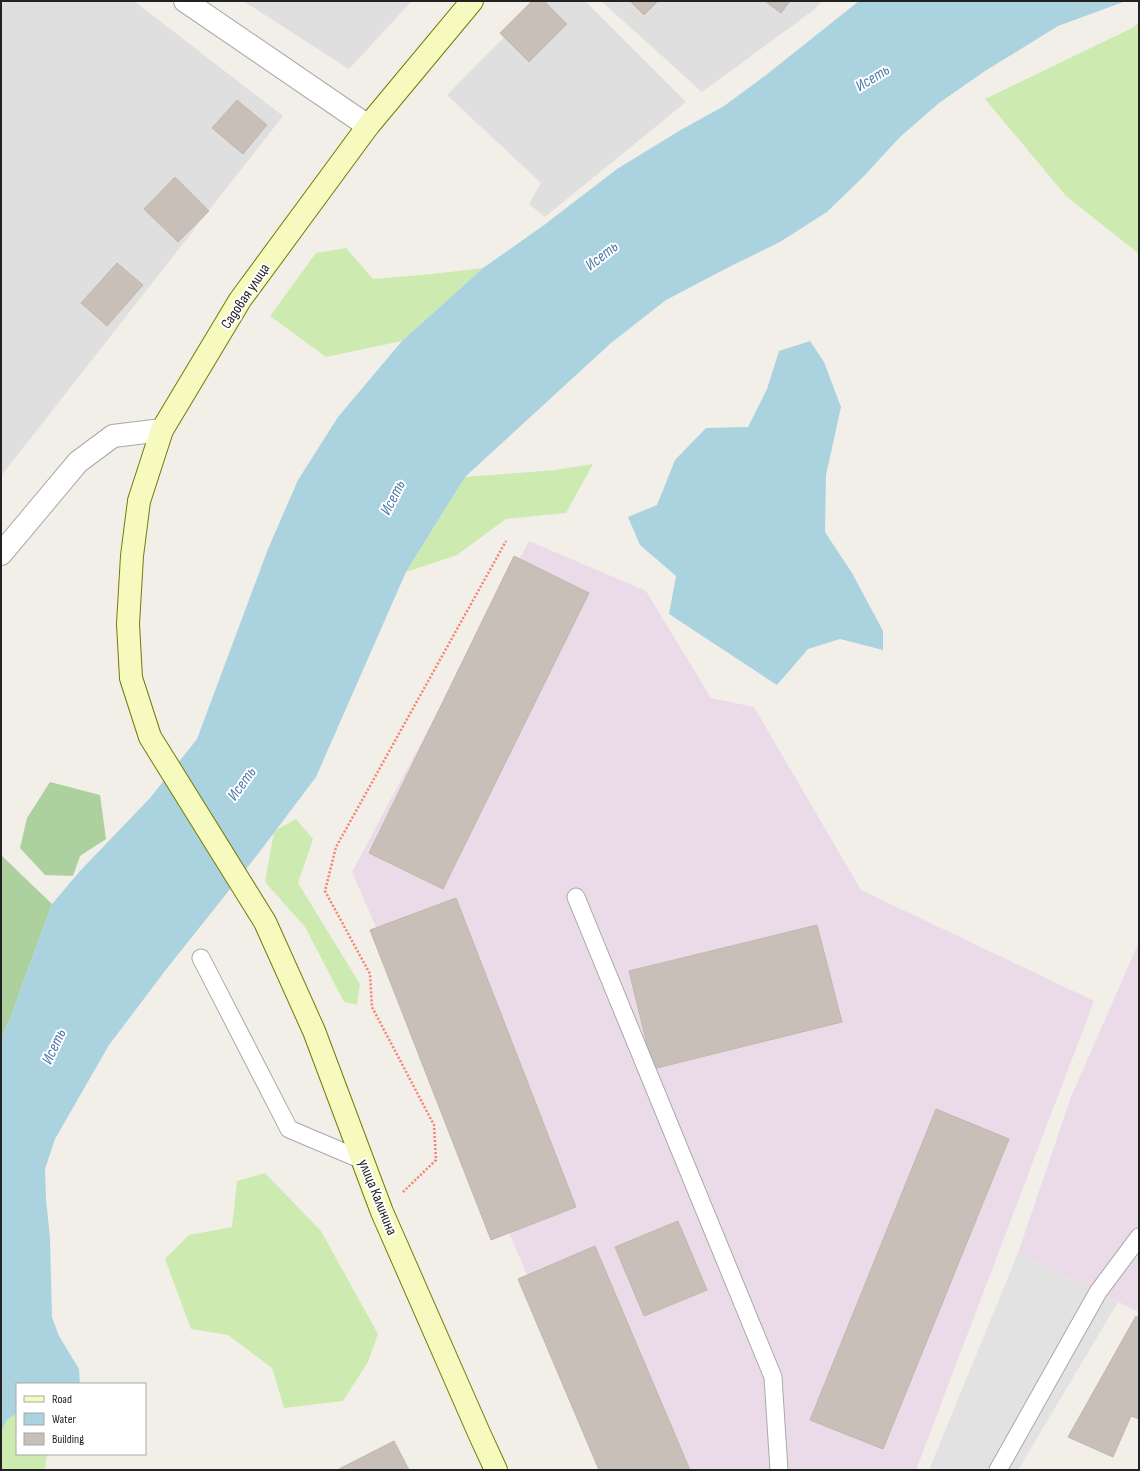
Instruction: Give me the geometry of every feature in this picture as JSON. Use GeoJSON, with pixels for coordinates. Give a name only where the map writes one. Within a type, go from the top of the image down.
{"type":"FeatureCollection","features":[{"type":"Feature","properties":{"kind":"main road","name":"Садовая улица"},"geometry":{"type":"LineString","coordinates":[[150,736],[131,678],[128,624],[132,556],[139,501],[162,430],[240,300],[368,126],[472,1]]}},
{"type":"Feature","properties":{"kind":"main road","name":"улица Калинина"},"geometry":{"type":"LineString","coordinates":[[150,736],[265,922],[314,1031],[382,1212],[496,1470]]}},
{"type":"Feature","properties":{"kind":"street"},"geometry":{"type":"LineString","coordinates":[[185,1],[368,126]]}},
{"type":"Feature","properties":{"kind":"street"},"geometry":{"type":"LineString","coordinates":[[1,554],[78,462],[113,436],[162,430]]}},
{"type":"Feature","properties":{"kind":"lane"},"geometry":{"type":"LineString","coordinates":[[576,897],[773,1377],[779,1470]]}},
{"type":"Feature","properties":{"kind":"lane"},"geometry":{"type":"LineString","coordinates":[[201,958],[289,1129],[362,1160]]}},
{"type":"Feature","properties":{"kind":"lane"},"geometry":{"type":"LineString","coordinates":[[998,1470],[1098,1292],[1139,1237]]}},
{"type":"Feature","properties":{"kind":"path"},"geometry":{"type":"LineString","coordinates":[[382,1212],[436,1160],[434,1125],[372,1007],[370,974],[325,891],[336,847],[506,541]]}},
{"type":"Feature","properties":{"kind":"shaded area"},"geometry":{"type":"Polygon","coordinates":[[[1,1],[134,1],[283,116],[1,476],[1,1]]]}},
{"type":"Feature","properties":{"kind":"shaded area"},"geometry":{"type":"Polygon","coordinates":[[[243,1],[412,1],[349,69],[243,1]]]}},
{"type":"Feature","properties":{"kind":"shaded area"},"geometry":{"type":"Polygon","coordinates":[[[540,1],[585,1],[686,102],[545,217],[529,204],[541,183],[447,95],[540,1]]]}},
{"type":"Feature","properties":{"kind":"shaded area"},"geometry":{"type":"Polygon","coordinates":[[[601,1],[822,1],[815,9],[702,92],[601,1]]]}},
{"type":"Feature","properties":{"kind":"shaded area"},"geometry":{"type":"Polygon","coordinates":[[[529,541],[646,591],[711,698],[754,707],[861,890],[1094,1001],[916,1470],[612,1470],[352,872],[529,541]]]}},
{"type":"Feature","properties":{"kind":"shaded area"},"geometry":{"type":"Polygon","coordinates":[[[1139,942],[1139,1312],[1018,1253],[1071,1097],[1139,942]]]}},
{"type":"Feature","properties":{"kind":"shaded area"},"geometry":{"type":"Polygon","coordinates":[[[1018,1253],[1118,1302],[1018,1470],[929,1470],[1018,1253]]]}},
{"type":"Feature","properties":{"kind":"green space"},"geometry":{"type":"Polygon","coordinates":[[[1139,23],[1139,254],[1066,196],[985,99],[1130,29],[1139,23]]]}},
{"type":"Feature","properties":{"kind":"green space"},"geometry":{"type":"Polygon","coordinates":[[[346,248],[373,279],[483,268],[402,341],[326,357],[270,316],[316,253],[346,248]]]}},
{"type":"Feature","properties":{"kind":"green space"},"geometry":{"type":"Polygon","coordinates":[[[593,464],[566,513],[506,519],[457,555],[406,572],[465,477],[555,470],[593,464]]]}},
{"type":"Feature","properties":{"kind":"green space"},"geometry":{"type":"Polygon","coordinates":[[[50,782],[100,795],[106,839],[80,856],[73,876],[45,875],[20,848],[27,818],[50,782]]]}},
{"type":"Feature","properties":{"kind":"green space"},"geometry":{"type":"Polygon","coordinates":[[[296,819],[313,839],[298,883],[360,984],[357,1005],[344,1002],[305,927],[265,882],[274,831],[296,819]]]}},
{"type":"Feature","properties":{"kind":"green space"},"geometry":{"type":"Polygon","coordinates":[[[1,855],[52,904],[1,1040],[1,855]]]}},
{"type":"Feature","properties":{"kind":"green space"},"geometry":{"type":"Polygon","coordinates":[[[265,1173],[321,1231],[378,1334],[368,1362],[343,1401],[284,1408],[272,1368],[228,1335],[191,1329],[165,1259],[189,1235],[232,1227],[237,1181],[265,1173]]]}},
{"type":"Feature","properties":{"kind":"green space"},"geometry":{"type":"Polygon","coordinates":[[[16,1413],[16,1455],[47,1455],[45,1470],[1,1470],[1,1431],[7,1420],[16,1413]]]}},
{"type":"Feature","properties":{"kind":"water","name":"Исеть"},"geometry":{"type":"Polygon","coordinates":[[[859,1],[1126,1],[1058,26],[985,71],[939,103],[900,137],[865,175],[827,212],[780,242],[666,300],[611,343],[465,477],[406,572],[316,777],[109,1045],[55,1139],[45,1169],[50,1238],[52,1317],[59,1336],[79,1369],[80,1383],[16,1383],[16,1414],[7,1420],[1,1431],[1,1040],[52,904],[80,871],[150,798],[197,739],[268,549],[298,480],[338,417],[402,341],[483,268],[544,225],[617,169],[679,131],[724,106],[766,75],[859,1]]]}},
{"type":"Feature","properties":{"kind":"water"},"geometry":{"type":"Polygon","coordinates":[[[810,341],[824,362],[841,407],[826,475],[825,532],[852,573],[883,631],[883,650],[840,639],[808,649],[777,685],[669,614],[676,576],[640,545],[628,517],[657,505],[675,460],[706,428],[748,427],[767,389],[779,351],[810,341]]]}},
{"type":"Feature","properties":{"kind":"building"},"geometry":{"type":"Polygon","coordinates":[[[532,1],[544,1],[567,24],[529,62],[500,33],[532,1]]]}},
{"type":"Feature","properties":{"kind":"building"},"geometry":{"type":"Polygon","coordinates":[[[630,1],[658,1],[644,15],[630,1]]]}},
{"type":"Feature","properties":{"kind":"building"},"geometry":{"type":"Polygon","coordinates":[[[765,1],[790,1],[781,13],[765,1]]]}},
{"type":"Feature","properties":{"kind":"building"},"geometry":{"type":"Polygon","coordinates":[[[237,100],[267,125],[243,154],[212,128],[237,100]]]}},
{"type":"Feature","properties":{"kind":"building"},"geometry":{"type":"Polygon","coordinates":[[[175,177],[209,211],[178,242],[144,209],[175,177]]]}},
{"type":"Feature","properties":{"kind":"building"},"geometry":{"type":"Polygon","coordinates":[[[117,263],[143,285],[107,326],[81,303],[117,263]]]}},
{"type":"Feature","properties":{"kind":"building"},"geometry":{"type":"Polygon","coordinates":[[[514,556],[589,593],[443,889],[369,853],[514,556]]]}},
{"type":"Feature","properties":{"kind":"building"},"geometry":{"type":"Polygon","coordinates":[[[456,898],[576,1207],[491,1240],[370,930],[456,898]]]}},
{"type":"Feature","properties":{"kind":"building"},"geometry":{"type":"Polygon","coordinates":[[[817,925],[842,1022],[653,1069],[629,971],[817,925]]]}},
{"type":"Feature","properties":{"kind":"building"},"geometry":{"type":"Polygon","coordinates":[[[936,1109],[1009,1139],[883,1449],[810,1420],[936,1109]]]}},
{"type":"Feature","properties":{"kind":"building"},"geometry":{"type":"Polygon","coordinates":[[[678,1221],[707,1290],[644,1316],[615,1247],[678,1221]]]}},
{"type":"Feature","properties":{"kind":"building"},"geometry":{"type":"Polygon","coordinates":[[[595,1246],[690,1470],[599,1470],[518,1279],[595,1246]]]}},
{"type":"Feature","properties":{"kind":"building"},"geometry":{"type":"Polygon","coordinates":[[[1136,1316],[1139,1318],[1139,1419],[1131,1416],[1113,1457],[1068,1437],[1136,1316]]]}},
{"type":"Feature","properties":{"kind":"building"},"geometry":{"type":"Polygon","coordinates":[[[394,1441],[409,1470],[337,1470],[394,1441]]]}}]}
